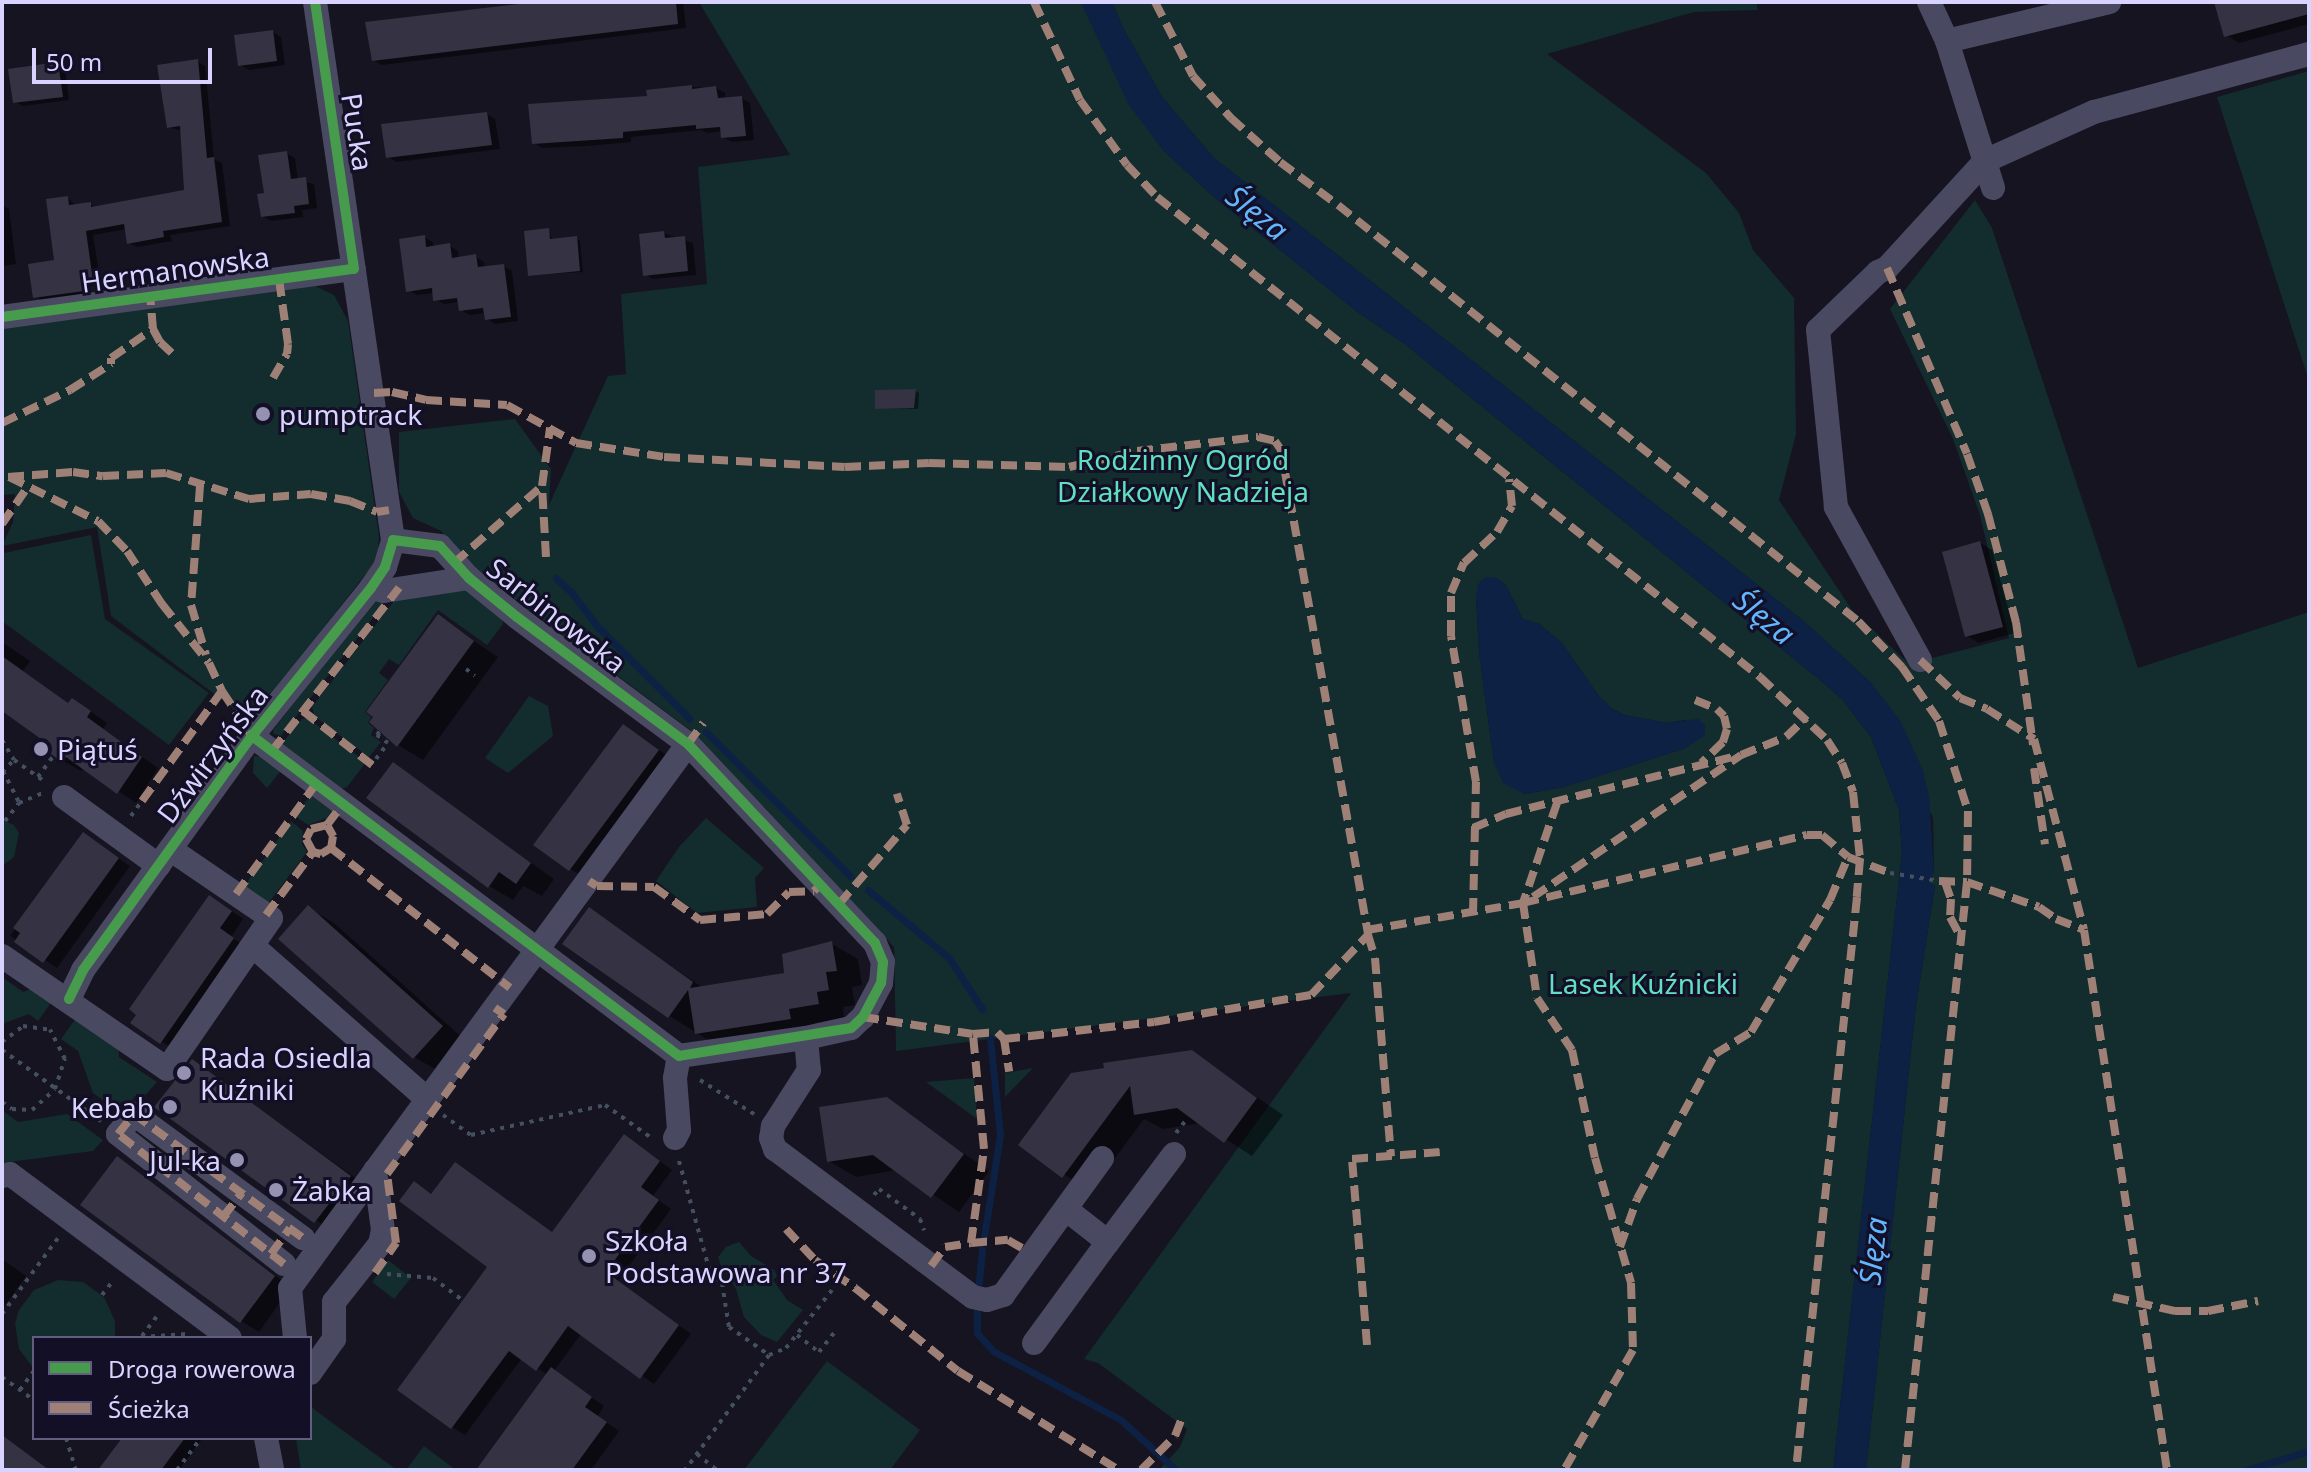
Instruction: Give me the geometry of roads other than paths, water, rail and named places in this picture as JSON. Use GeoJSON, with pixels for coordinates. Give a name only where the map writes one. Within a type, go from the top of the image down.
{"type":"FeatureCollection","features":[{"type":"Feature","properties":{"kind":"street","name":"Pucka"},"geometry":{"type":"LineString","coordinates":[[315,2],[393,540]]}},
{"type":"Feature","properties":{"kind":"street"},"geometry":{"type":"LineString","coordinates":[[1929,2],[1947,41],[1993,188]]}},
{"type":"Feature","properties":{"kind":"street"},"geometry":{"type":"LineString","coordinates":[[1947,41],[2109,2]]}},
{"type":"Feature","properties":{"kind":"street"},"geometry":{"type":"LineString","coordinates":[[1920,660],[1836,507],[1818,330],[1878,272],[1887,268],[1985,161],[2094,112],[2247,80],[2309,54]]}},
{"type":"Feature","properties":{"kind":"street","name":"Hermanowska"},"geometry":{"type":"LineString","coordinates":[[2,317],[354,269]]}},
{"type":"Feature","properties":{"kind":"street","name":"Sarbinowska"},"geometry":{"type":"LineString","coordinates":[[393,540],[440,546],[469,578],[688,744],[875,943],[883,962],[881,983],[863,1017],[851,1028],[678,1061]]}},
{"type":"Feature","properties":{"kind":"street","name":"Dźwirzyńska"},"geometry":{"type":"LineString","coordinates":[[69,999],[83,970],[252,736],[371,588],[385,567],[393,540]]}},
{"type":"Feature","properties":{"kind":"street"},"geometry":{"type":"LineString","coordinates":[[371,588],[384,591],[469,578]]}},
{"type":"Feature","properties":{"kind":"street"},"geometry":{"type":"LineString","coordinates":[[252,736],[537,950],[678,1061],[675,1078],[679,1130],[671,1143]]}},
{"type":"Feature","properties":{"kind":"street"},"geometry":{"type":"LineString","coordinates":[[295,1336],[290,1288],[375,1171],[432,1105],[537,950],[688,744]]}},
{"type":"Feature","properties":{"kind":"street"},"geometry":{"type":"LineString","coordinates":[[2,956],[167,1069],[254,947],[271,918],[64,797]]}},
{"type":"Feature","properties":{"kind":"street"},"geometry":{"type":"LineString","coordinates":[[254,947],[432,1105]]}},
{"type":"Feature","properties":{"kind":"street"},"geometry":{"type":"LineString","coordinates":[[806,1038],[809,1070],[773,1126],[771,1138],[779,1154],[973,1297],[987,1300],[1003,1295],[1102,1158]]}},
{"type":"Feature","properties":{"kind":"street"},"geometry":{"type":"LineString","coordinates":[[134,1114],[297,1233],[277,1259],[118,1134],[134,1114]]}},
{"type":"Feature","properties":{"kind":"street"},"geometry":{"type":"LineString","coordinates":[[1034,1343],[1173,1146]]}},
{"type":"Feature","properties":{"kind":"street"},"geometry":{"type":"LineString","coordinates":[[312,1370],[334,1339],[334,1302],[380,1244],[383,1230],[375,1171]]}},
{"type":"Feature","properties":{"kind":"street"},"geometry":{"type":"LineString","coordinates":[[2,1176],[10,1174],[224,1334]]}},
{"type":"Feature","properties":{"kind":"street"},"geometry":{"type":"LineString","coordinates":[[1067,1210],[1108,1242]]}},
{"type":"Feature","properties":{"kind":"street"},"geometry":{"type":"LineString","coordinates":[[266,1440],[272,1470]]}},
{"type":"Feature","properties":{"kind":"water","name":"Ślęza"},"geometry":{"type":"Polygon","coordinates":[[[1081,2],[1112,2],[1162,97],[1214,158],[1806,623],[1872,684],[1900,720],[1922,768],[1929,796],[1934,872],[1928,883],[1935,885],[1916,1005],[1866,1470],[1833,1470],[1902,853],[1899,810],[1871,737],[1842,699],[1815,676],[1406,345],[1355,310],[1215,198],[1164,151],[1129,105],[1081,2]]]}},
{"type":"Feature","properties":{"kind":"water"},"geometry":{"type":"Polygon","coordinates":[[[1486,577],[1497,578],[1505,584],[1523,619],[1539,624],[1562,643],[1598,695],[1611,708],[1625,715],[1667,723],[1698,719],[1705,725],[1705,735],[1686,748],[1564,787],[1524,794],[1503,783],[1494,763],[1479,652],[1476,596],[1478,584],[1486,577]]]}},
{"type":"Feature","properties":{"kind":"waterway"},"geometry":{"type":"LineString","coordinates":[[556,578],[572,593],[596,625],[689,718]]}},
{"type":"Feature","properties":{"kind":"waterway"},"geometry":{"type":"LineString","coordinates":[[706,732],[850,876]]}},
{"type":"Feature","properties":{"kind":"waterway"},"geometry":{"type":"LineString","coordinates":[[868,890],[949,958],[982,1009]]}},
{"type":"Feature","properties":{"kind":"waterway"},"geometry":{"type":"LineString","coordinates":[[984,1237],[1000,1135],[990,1038]]}},
{"type":"Feature","properties":{"kind":"waterway"},"geometry":{"type":"LineString","coordinates":[[979,1282],[982,1249]]}},
{"type":"Feature","properties":{"kind":"waterway"},"geometry":{"type":"LineString","coordinates":[[977,1309],[977,1333],[993,1351],[1121,1420],[1176,1470]]}},
{"type":"Feature","properties":{"kind":"waterway"},"geometry":{"type":"LineString","coordinates":[[2246,1470],[2309,1451]]}},
{"type":"Feature","properties":{"kind":"place","name":"pumptrack"},"geometry":{"type":"Point","coordinates":[263,414]}},
{"type":"Feature","properties":{"kind":"place","name":"Piątuś"},"geometry":{"type":"Point","coordinates":[41,749]}},
{"type":"Feature","properties":{"kind":"place","name":"Rada Osiedla Kuźniki"},"geometry":{"type":"Point","coordinates":[184,1073]}},
{"type":"Feature","properties":{"kind":"place","name":"Kebab"},"geometry":{"type":"Point","coordinates":[170,1107]}},
{"type":"Feature","properties":{"kind":"place","name":"Jul-ka"},"geometry":{"type":"Point","coordinates":[237,1160]}},
{"type":"Feature","properties":{"kind":"place","name":"Żabka"},"geometry":{"type":"Point","coordinates":[276,1190]}},
{"type":"Feature","properties":{"kind":"place","name":"Szkoła Podstawowa nr 37"},"geometry":{"type":"Point","coordinates":[589,1256]}},
{"type":"Feature","properties":{"kind":"park label","name":"Rodzinny Ogród Działkowy Nadzieja"},"geometry":{"type":"Point","coordinates":[1183,475]}},
{"type":"Feature","properties":{"kind":"park label","name":"Lasek Kuźnicki"},"geometry":{"type":"Point","coordinates":[1643,983]}}]}
